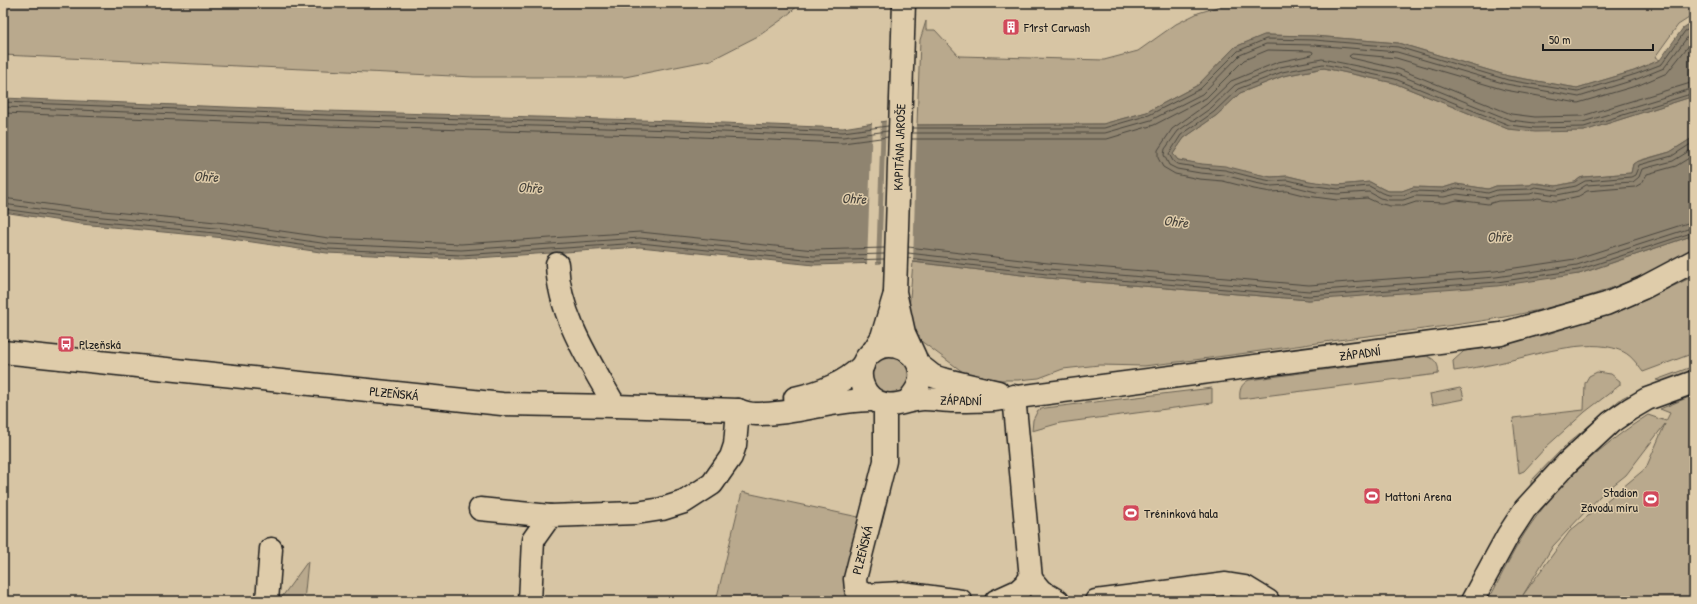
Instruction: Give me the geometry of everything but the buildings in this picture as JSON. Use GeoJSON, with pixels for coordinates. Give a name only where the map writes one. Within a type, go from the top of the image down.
{"type":"FeatureCollection","features":[{"type":"Feature","properties":{"kind":"street","name":"KAPITÁNA JAROŠE"},"geometry":{"type":"LineString","coordinates":[[904,3],[895,292],[904,333],[917,361]]}},
{"type":"Feature","properties":{"kind":"street","name":"ZÁPADNÍ"},"geometry":{"type":"LineString","coordinates":[[908,401],[923,399],[955,401],[994,400],[1014,396],[1229,370],[1501,334],[1606,304],[1643,288],[1694,261]]}},
{"type":"Feature","properties":{"kind":"street"},"geometry":{"type":"LineString","coordinates":[[557,264],[557,274],[565,308],[574,332],[615,406]]}},
{"type":"Feature","properties":{"kind":"street","name":"KAPITÁNA JAROŠE"},"geometry":{"type":"LineString","coordinates":[[868,358],[882,337],[895,292]]}},
{"type":"Feature","properties":{"kind":"street"},"geometry":{"type":"LineString","coordinates":[[886,346],[904,348],[917,361],[920,374],[919,384],[916,392],[908,401],[894,405],[880,402],[867,394],[862,382],[861,374],[868,358],[886,346]]}},
{"type":"Feature","properties":{"kind":"street","name":"PLZEŇSKÁ"},"geometry":{"type":"LineString","coordinates":[[3,352],[502,404],[738,410],[755,415],[798,411],[852,400],[880,402],[885,462],[855,579],[853,595],[902,594],[961,601]]}},
{"type":"Feature","properties":{"kind":"street","name":"PLZEŇSKÁ"},"geometry":{"type":"LineString","coordinates":[[738,410],[824,390],[850,377],[868,358]]}},
{"type":"Feature","properties":{"kind":"street","name":"ZÁPADNÍ"},"geometry":{"type":"LineString","coordinates":[[917,361],[933,376],[1014,396]]}},
{"type":"Feature","properties":{"kind":"street"},"geometry":{"type":"LineString","coordinates":[[1472,601],[1508,535],[1525,509],[1568,462],[1611,422],[1630,409],[1647,399],[1694,382]]}},
{"type":"Feature","properties":{"kind":"street"},"geometry":{"type":"LineString","coordinates":[[1014,396],[1031,579],[1041,591],[1058,601]]}},
{"type":"Feature","properties":{"kind":"street"},"geometry":{"type":"LineString","coordinates":[[480,509],[550,516],[636,513],[662,509],[684,502],[712,484],[731,457],[735,445],[738,410]]}},
{"type":"Feature","properties":{"kind":"street"},"geometry":{"type":"LineString","coordinates":[[530,601],[533,540],[550,516]]}},
{"type":"Feature","properties":{"kind":"street"},"geometry":{"type":"LineString","coordinates":[[267,601],[271,549]]}},
{"type":"Feature","properties":{"kind":"street"},"geometry":{"type":"LineString","coordinates":[[996,601],[1018,591],[1031,579]]}},
{"type":"Feature","properties":{"kind":"street"},"geometry":{"type":"LineString","coordinates":[[1096,601],[1226,584],[1245,587],[1268,601]]}},
{"type":"Feature","properties":{"kind":"shaded area"},"geometry":{"type":"Polygon","coordinates":[[[3,3],[801,3],[784,18],[760,35],[711,60],[625,77],[474,77],[3,55],[3,3]]]}},
{"type":"Feature","properties":{"kind":"shaded area"},"geometry":{"type":"Polygon","coordinates":[[[1231,3],[1694,3],[1694,24],[1689,18],[1678,25],[1655,57],[1660,60],[1634,71],[1577,88],[1508,76],[1398,43],[1314,36],[1265,35],[1235,47],[1198,85],[1147,112],[1103,124],[917,125],[920,40],[926,21],[926,30],[935,30],[959,56],[1104,60],[1138,51],[1176,24],[1198,13],[1231,3]]]}},
{"type":"Feature","properties":{"kind":"shaded area"},"geometry":{"type":"Polygon","coordinates":[[[1324,68],[1394,83],[1508,129],[1584,131],[1694,96],[1694,137],[1670,152],[1641,160],[1633,164],[1631,173],[1584,177],[1575,182],[1556,186],[1538,183],[1530,185],[1496,186],[1488,189],[1456,184],[1443,188],[1413,187],[1402,191],[1389,191],[1370,182],[1338,185],[1317,183],[1288,176],[1271,177],[1178,160],[1173,154],[1184,138],[1217,115],[1240,93],[1283,76],[1324,68]]]}},
{"type":"Feature","properties":{"kind":"shaded area"},"geometry":{"type":"Polygon","coordinates":[[[1694,235],[1694,249],[1663,266],[1630,281],[1597,293],[1538,310],[1462,324],[1171,363],[1144,366],[1099,365],[1063,369],[1039,378],[996,380],[967,375],[921,341],[914,330],[909,310],[913,262],[1047,278],[1309,300],[1579,274],[1694,235]]]}},
{"type":"Feature","properties":{"kind":"shaded area"},"geometry":{"type":"Polygon","coordinates":[[[1694,276],[1694,353],[1643,372],[1630,356],[1623,352],[1606,347],[1592,346],[1559,349],[1499,363],[1454,371],[1453,361],[1464,351],[1481,349],[1548,334],[1620,310],[1645,300],[1694,276]]]}},
{"type":"Feature","properties":{"kind":"shaded area"},"geometry":{"type":"Polygon","coordinates":[[[887,356],[895,356],[905,361],[909,368],[909,382],[905,389],[895,394],[887,394],[877,389],[875,386],[872,379],[872,371],[877,361],[880,359],[887,356]]]}},
{"type":"Feature","properties":{"kind":"shaded area"},"geometry":{"type":"Polygon","coordinates":[[[1427,356],[1436,363],[1438,374],[1240,399],[1241,388],[1244,383],[1249,380],[1427,356]]]}},
{"type":"Feature","properties":{"kind":"shaded area"},"geometry":{"type":"Polygon","coordinates":[[[1694,366],[1694,373],[1665,382],[1656,380],[1694,366]]]}},
{"type":"Feature","properties":{"kind":"shaded area"},"geometry":{"type":"Polygon","coordinates":[[[1597,372],[1611,374],[1620,381],[1620,385],[1585,412],[1546,447],[1524,471],[1519,473],[1513,418],[1584,410],[1585,383],[1589,376],[1597,372]]]}},
{"type":"Feature","properties":{"kind":"shaded area"},"geometry":{"type":"Polygon","coordinates":[[[1212,388],[1212,403],[1060,423],[1032,431],[1033,420],[1038,410],[1045,408],[1212,388]]]}},
{"type":"Feature","properties":{"kind":"shaded area"},"geometry":{"type":"Polygon","coordinates":[[[1460,388],[1464,399],[1432,405],[1430,394],[1460,388]]]}},
{"type":"Feature","properties":{"kind":"shaded area"},"geometry":{"type":"Polygon","coordinates":[[[1628,395],[1623,403],[1531,489],[1531,481],[1567,444],[1622,398],[1628,395]]]}},
{"type":"Feature","properties":{"kind":"shaded area","name":"Stadion Závodu míru"},"geometry":{"type":"Polygon","coordinates":[[[1694,395],[1694,601],[1488,601],[1525,533],[1556,493],[1600,450],[1648,415],[1666,421],[1670,413],[1660,409],[1694,395]],[[1665,424],[1626,475],[1601,495],[1553,546],[1523,595],[1570,531],[1646,468],[1665,424]]]}},
{"type":"Feature","properties":{"kind":"shaded area"},"geometry":{"type":"Polygon","coordinates":[[[742,492],[863,518],[843,601],[716,601],[742,492]]]}},
{"type":"Feature","properties":{"kind":"shaded area"},"geometry":{"type":"Polygon","coordinates":[[[308,561],[304,601],[279,601],[308,561]]]}},
{"type":"Feature","properties":{"kind":"water","name":"Ohře"},"geometry":{"type":"Polygon","coordinates":[[[1692,22],[1694,24],[1694,96],[1584,131],[1535,132],[1508,129],[1394,83],[1324,68],[1283,76],[1240,93],[1217,115],[1184,138],[1173,154],[1178,160],[1225,166],[1271,177],[1288,176],[1309,181],[1338,185],[1370,182],[1389,191],[1402,191],[1413,187],[1443,188],[1456,184],[1488,189],[1496,186],[1530,185],[1533,183],[1556,186],[1575,182],[1584,177],[1631,173],[1633,164],[1636,162],[1670,152],[1694,137],[1694,235],[1579,274],[1497,286],[1309,300],[1047,278],[913,262],[814,265],[640,247],[461,259],[327,253],[225,238],[81,224],[3,212],[3,98],[327,111],[675,121],[843,128],[886,121],[917,125],[1103,124],[1147,112],[1198,85],[1235,47],[1264,35],[1314,36],[1398,43],[1508,76],[1577,88],[1634,71],[1660,60],[1683,28],[1692,22]]]}},
{"type":"Feature","properties":{"kind":"pier"},"geometry":{"type":"Polygon","coordinates":[[[886,119],[917,123],[913,264],[881,265],[886,119]]]}},
{"type":"Feature","properties":{"kind":"pier"},"geometry":{"type":"Polygon","coordinates":[[[881,120],[876,265],[867,265],[872,121],[881,120]]]}},
{"type":"Feature","properties":{"kind":"place","name":"F1rst Carwash"},"geometry":{"type":"Point","coordinates":[1011,27]}},
{"type":"Feature","properties":{"kind":"place","name":"Plzeňská"},"geometry":{"type":"Point","coordinates":[66,344]}},
{"type":"Feature","properties":{"kind":"place","name":"Mattoni Arena"},"geometry":{"type":"Point","coordinates":[1372,496]}},
{"type":"Feature","properties":{"kind":"place","name":"Stadion Závodu míru"},"geometry":{"type":"Point","coordinates":[1651,499]}},
{"type":"Feature","properties":{"kind":"place","name":"Tréninková hala"},"geometry":{"type":"Point","coordinates":[1131,513]}}]}
